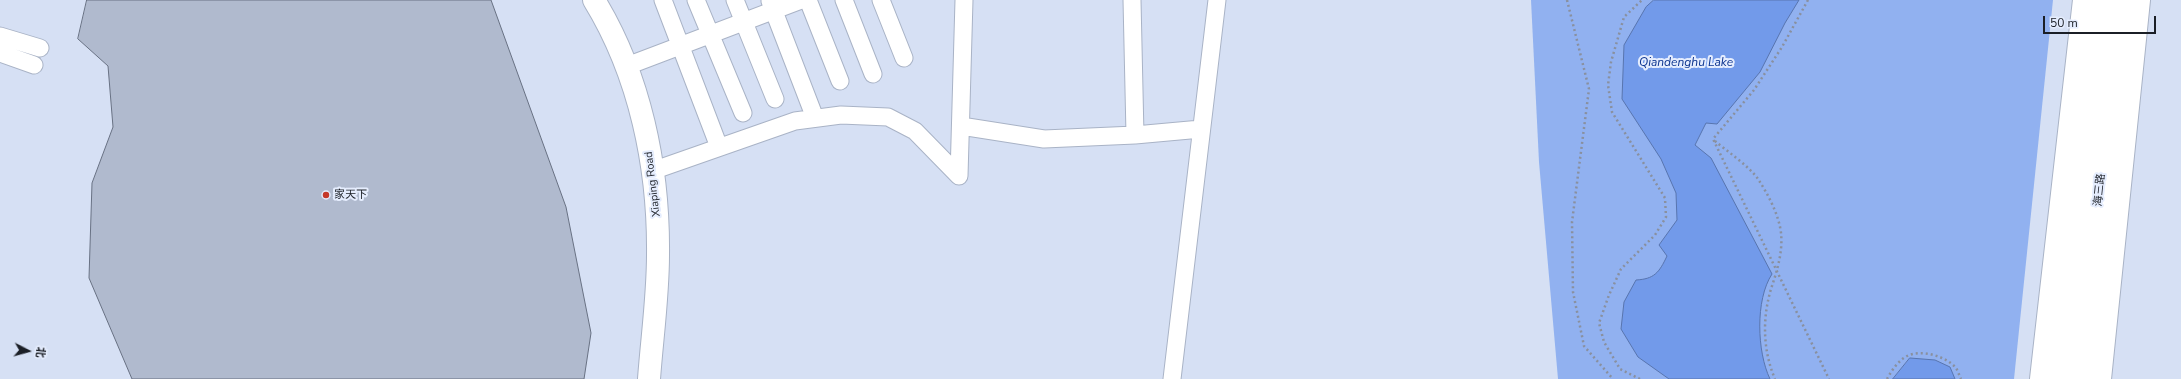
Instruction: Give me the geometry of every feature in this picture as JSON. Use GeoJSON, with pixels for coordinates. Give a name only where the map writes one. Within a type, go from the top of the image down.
{"type":"FeatureCollection","features":[{"type":"Feature","properties":{"kind":"main road","name":"Xiaping Road"},"geometry":{"type":"LineString","coordinates":[[594,0],[617,40],[626,66],[644,129],[652,171],[658,255],[649,379]]}},
{"type":"Feature","properties":{"kind":"main road"},"geometry":{"type":"LineString","coordinates":[[2041,379],[2084,0]]}},
{"type":"Feature","properties":{"kind":"main road","name":"海三路"},"geometry":{"type":"LineString","coordinates":[[2063,379],[2103,0]]}},
{"type":"Feature","properties":{"kind":"main road","name":"海三路"},"geometry":{"type":"LineString","coordinates":[[2079,379],[2120,0]]}},
{"type":"Feature","properties":{"kind":"main road"},"geometry":{"type":"LineString","coordinates":[[2100,379],[2139,0]]}},
{"type":"Feature","properties":{"kind":"street"},"geometry":{"type":"LineString","coordinates":[[663,0],[719,148]]}},
{"type":"Feature","properties":{"kind":"street"},"geometry":{"type":"LineString","coordinates":[[696,0],[743,114]]}},
{"type":"Feature","properties":{"kind":"street"},"geometry":{"type":"LineString","coordinates":[[735,0],[775,99]]}},
{"type":"Feature","properties":{"kind":"street"},"geometry":{"type":"LineString","coordinates":[[626,66],[744,22],[771,5],[801,0]]}},
{"type":"Feature","properties":{"kind":"street"},"geometry":{"type":"LineString","coordinates":[[808,0],[840,81]]}},
{"type":"Feature","properties":{"kind":"street"},"geometry":{"type":"LineString","coordinates":[[844,0],[873,74]]}},
{"type":"Feature","properties":{"kind":"street"},"geometry":{"type":"LineString","coordinates":[[881,0],[904,58]]}},
{"type":"Feature","properties":{"kind":"street"},"geometry":{"type":"LineString","coordinates":[[652,171],[795,121],[841,115],[888,118],[915,131],[959,176],[964,0]]}},
{"type":"Feature","properties":{"kind":"street"},"geometry":{"type":"LineString","coordinates":[[1132,0],[1136,135]]}},
{"type":"Feature","properties":{"kind":"street"},"geometry":{"type":"LineString","coordinates":[[1172,379],[1217,0]]}},
{"type":"Feature","properties":{"kind":"street"},"geometry":{"type":"LineString","coordinates":[[771,5],[815,118]]}},
{"type":"Feature","properties":{"kind":"street"},"geometry":{"type":"LineString","coordinates":[[0,36],[40,48]]}},
{"type":"Feature","properties":{"kind":"street"},"geometry":{"type":"LineString","coordinates":[[0,53],[34,64]]}},
{"type":"Feature","properties":{"kind":"street"},"geometry":{"type":"LineString","coordinates":[[961,126],[1044,139],[1136,135],[1201,129]]}},
{"type":"Feature","properties":{"kind":"path"},"geometry":{"type":"LineString","coordinates":[[1567,0],[1589,89],[1572,222],[1573,292],[1584,346],[1613,379]]}},
{"type":"Feature","properties":{"kind":"path"},"geometry":{"type":"LineString","coordinates":[[1640,379],[1620,369],[1604,342],[1599,323],[1609,294],[1621,269],[1655,235],[1666,217],[1664,198],[1612,112],[1608,85],[1611,62],[1624,17],[1642,0]]}},
{"type":"Feature","properties":{"kind":"path"},"geometry":{"type":"LineString","coordinates":[[1713,140],[1754,90],[1782,47],[1808,0]]}},
{"type":"Feature","properties":{"kind":"path"},"geometry":{"type":"LineString","coordinates":[[1713,140],[1758,179],[1777,215],[1781,233],[1777,273],[1766,312],[1765,337],[1767,361],[1775,379]]}},
{"type":"Feature","properties":{"kind":"path"},"geometry":{"type":"LineString","coordinates":[[1713,140],[1829,379]]}},
{"type":"Feature","properties":{"kind":"path"},"geometry":{"type":"LineString","coordinates":[[1887,379],[1898,363],[1908,355],[1928,354],[1947,360],[1956,369],[1961,379]]}},
{"type":"Feature","properties":{"kind":"shaded area"},"geometry":{"type":"Polygon","coordinates":[[[1531,0],[2053,0],[2014,379],[1558,379],[1539,162],[1531,0]]]}},
{"type":"Feature","properties":{"kind":"water","name":"Qiandenghu Lake"},"geometry":{"type":"Polygon","coordinates":[[[1654,0],[1799,0],[1785,23],[1760,72],[1717,124],[1706,123],[1695,145],[1711,158],[1772,274],[1766,285],[1760,312],[1760,341],[1762,355],[1770,379],[1669,379],[1638,357],[1621,329],[1624,302],[1636,280],[1652,276],[1661,267],[1667,256],[1659,245],[1677,220],[1676,193],[1661,159],[1622,99],[1624,45],[1646,7],[1654,0]]]}},
{"type":"Feature","properties":{"kind":"water"},"geometry":{"type":"Polygon","coordinates":[[[1910,358],[1935,360],[1950,367],[1955,379],[1893,379],[1910,358]]]}},
{"type":"Feature","properties":{"kind":"building","name":"家天下"},"geometry":{"type":"Polygon","coordinates":[[[87,0],[491,0],[566,207],[591,333],[584,379],[132,379],[89,278],[92,183],[113,127],[108,66],[78,39],[87,0]]]}},
{"type":"Feature","properties":{"kind":"place","name":"家天下"},"geometry":{"type":"Point","coordinates":[326,195]}}]}
